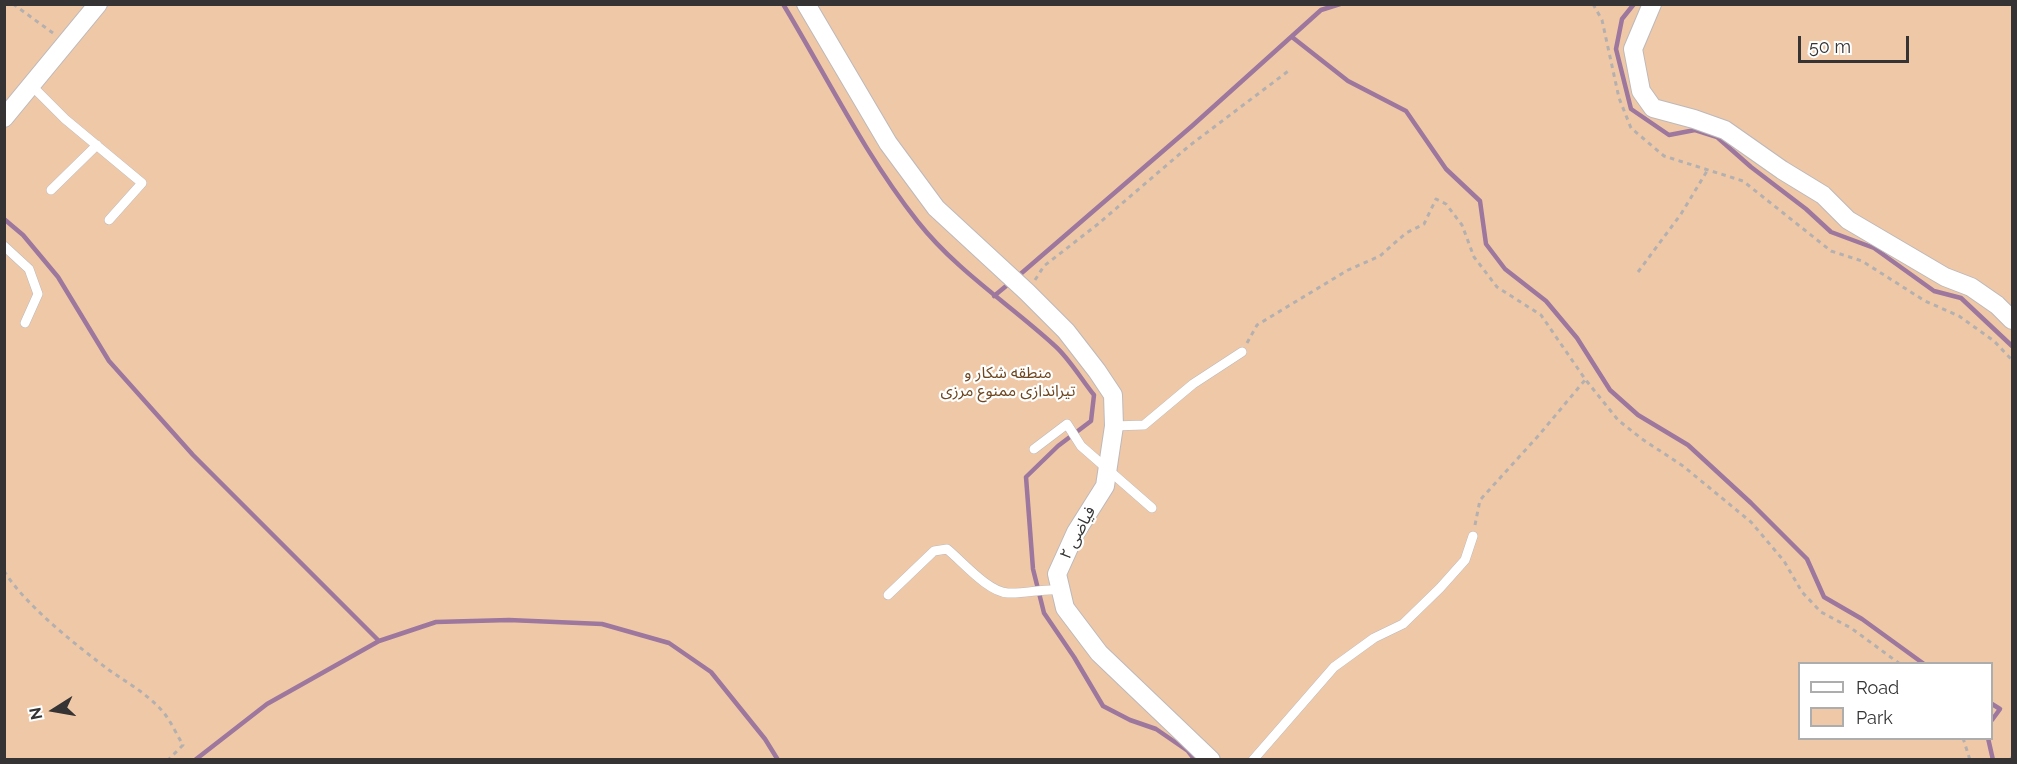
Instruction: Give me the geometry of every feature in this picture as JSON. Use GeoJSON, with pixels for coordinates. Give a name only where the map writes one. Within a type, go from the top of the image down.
{"type":"FeatureCollection","features":[{"type":"Feature","properties":{"kind":"street"},"geometry":{"type":"LineString","coordinates":[[4,118],[98,4]]}},
{"type":"Feature","properties":{"kind":"street","name":"فیاضی ۲"},"geometry":{"type":"LineString","coordinates":[[806,4],[888,143],[936,208],[1017,282],[1066,331],[1113,395],[1114,426],[1105,486],[1076,532],[1052,589],[1099,653],[1210,759]]}},
{"type":"Feature","properties":{"kind":"street"},"geometry":{"type":"LineString","coordinates":[[1652,4],[1633,49],[1641,91],[1653,108],[1725,130],[1782,170],[1823,195],[1848,220],[1945,277],[1971,287],[2013,320]]}},
{"type":"Feature","properties":{"kind":"lane"},"geometry":{"type":"LineString","coordinates":[[32,85],[65,119],[142,183],[109,220]]}},
{"type":"Feature","properties":{"kind":"lane"},"geometry":{"type":"LineString","coordinates":[[51,190],[97,145]]}},
{"type":"Feature","properties":{"kind":"lane"},"geometry":{"type":"LineString","coordinates":[[4,246],[29,269],[38,294],[25,323]]}},
{"type":"Feature","properties":{"kind":"lane"},"geometry":{"type":"LineString","coordinates":[[1114,426],[1144,425],[1193,384],[1242,352]]}},
{"type":"Feature","properties":{"kind":"lane"},"geometry":{"type":"LineString","coordinates":[[1034,449],[1067,424],[1081,446],[1152,508]]}},
{"type":"Feature","properties":{"kind":"lane"},"geometry":{"type":"LineString","coordinates":[[1253,759],[1334,667],[1374,638],[1403,624],[1440,588],[1465,560],[1473,536]]}},
{"type":"Feature","properties":{"kind":"lane"},"geometry":{"type":"LineString","coordinates":[[888,595],[934,551],[947,549],[990,587],[1006,593],[1052,589]]}},
{"type":"Feature","properties":{"kind":"path"},"geometry":{"type":"LineString","coordinates":[[13,4],[67,42]]}},
{"type":"Feature","properties":{"kind":"path"},"geometry":{"type":"LineString","coordinates":[[1593,4],[1602,20],[1619,98],[1631,128],[1664,156],[1743,181],[1831,251],[1862,261],[1925,301],[1959,316],[1994,341],[2013,360]]}},
{"type":"Feature","properties":{"kind":"path"},"geometry":{"type":"LineString","coordinates":[[1017,282],[1044,266],[1098,224],[1189,146],[1291,69]]}},
{"type":"Feature","properties":{"kind":"path"},"geometry":{"type":"LineString","coordinates":[[1638,272],[1681,214],[1707,171]]}},
{"type":"Feature","properties":{"kind":"path"},"geometry":{"type":"LineString","coordinates":[[1242,352],[1257,324],[1348,270],[1380,256],[1406,233],[1424,224],[1436,199],[1446,204],[1462,225],[1474,257],[1497,287],[1541,315],[1585,379],[1618,420],[1683,466],[1751,522],[1784,561],[1802,592],[1821,612],[1851,628],[1899,662]]}},
{"type":"Feature","properties":{"kind":"path"},"geometry":{"type":"LineString","coordinates":[[1473,536],[1480,500],[1539,435],[1585,379]]}},
{"type":"Feature","properties":{"kind":"path"},"geometry":{"type":"LineString","coordinates":[[4,571],[10,581],[42,614],[82,649],[140,691],[164,713],[183,745],[168,759]]}},
{"type":"Feature","properties":{"kind":"path"},"geometry":{"type":"LineString","coordinates":[[1964,740],[1970,759]]}},
{"type":"Feature","properties":{"kind":"green space","name":"منطقه شکار و تیراندازی ممنوع مرزی"},"geometry":{"type":"Polygon","coordinates":[[[4,5],[2012,5],[2012,759],[5,759],[4,5]]]}},
{"type":"Feature","properties":{"kind":"waterway"},"geometry":{"type":"LineString","coordinates":[[783,4],[864,143],[918,222],[949,256],[1059,350],[1094,395],[1091,421],[1058,446],[1026,477],[1033,569],[1044,613],[1103,706],[1130,720],[1156,729],[1188,751],[1195,760]]}},
{"type":"Feature","properties":{"kind":"waterway"},"geometry":{"type":"LineString","coordinates":[[1017,277],[1192,126],[1321,10],[1340,4]]}},
{"type":"Feature","properties":{"kind":"waterway"},"geometry":{"type":"LineString","coordinates":[[1634,4],[1622,19],[1616,49],[1631,109],[1669,135],[1695,130],[1717,137],[1831,232],[1874,248],[1934,291],[1961,298],[2012,346]]}},
{"type":"Feature","properties":{"kind":"waterway"},"geometry":{"type":"LineString","coordinates":[[1292,37],[1348,81],[1406,111],[1446,169],[1480,201],[1486,244],[1505,269],[1546,301],[1577,338],[1610,390],[1638,415],[1688,445],[1751,503],[1807,559],[1824,597],[1862,619],[1921,662]]}},
{"type":"Feature","properties":{"kind":"waterway"},"geometry":{"type":"LineString","coordinates":[[4,219],[23,235],[58,277],[109,361],[193,455],[379,641]]}},
{"type":"Feature","properties":{"kind":"waterway"},"geometry":{"type":"LineString","coordinates":[[994,296],[1011,282]]}},
{"type":"Feature","properties":{"kind":"waterway"},"geometry":{"type":"LineString","coordinates":[[195,760],[267,704],[379,641],[436,622],[509,620],[602,624],[669,643],[711,672],[765,739],[778,760]]}},
{"type":"Feature","properties":{"kind":"waterway"},"geometry":{"type":"LineString","coordinates":[[1993,705],[2000,709],[1993,719]]}},
{"type":"Feature","properties":{"kind":"waterway"},"geometry":{"type":"LineString","coordinates":[[1988,740],[1993,760]]}}]}
